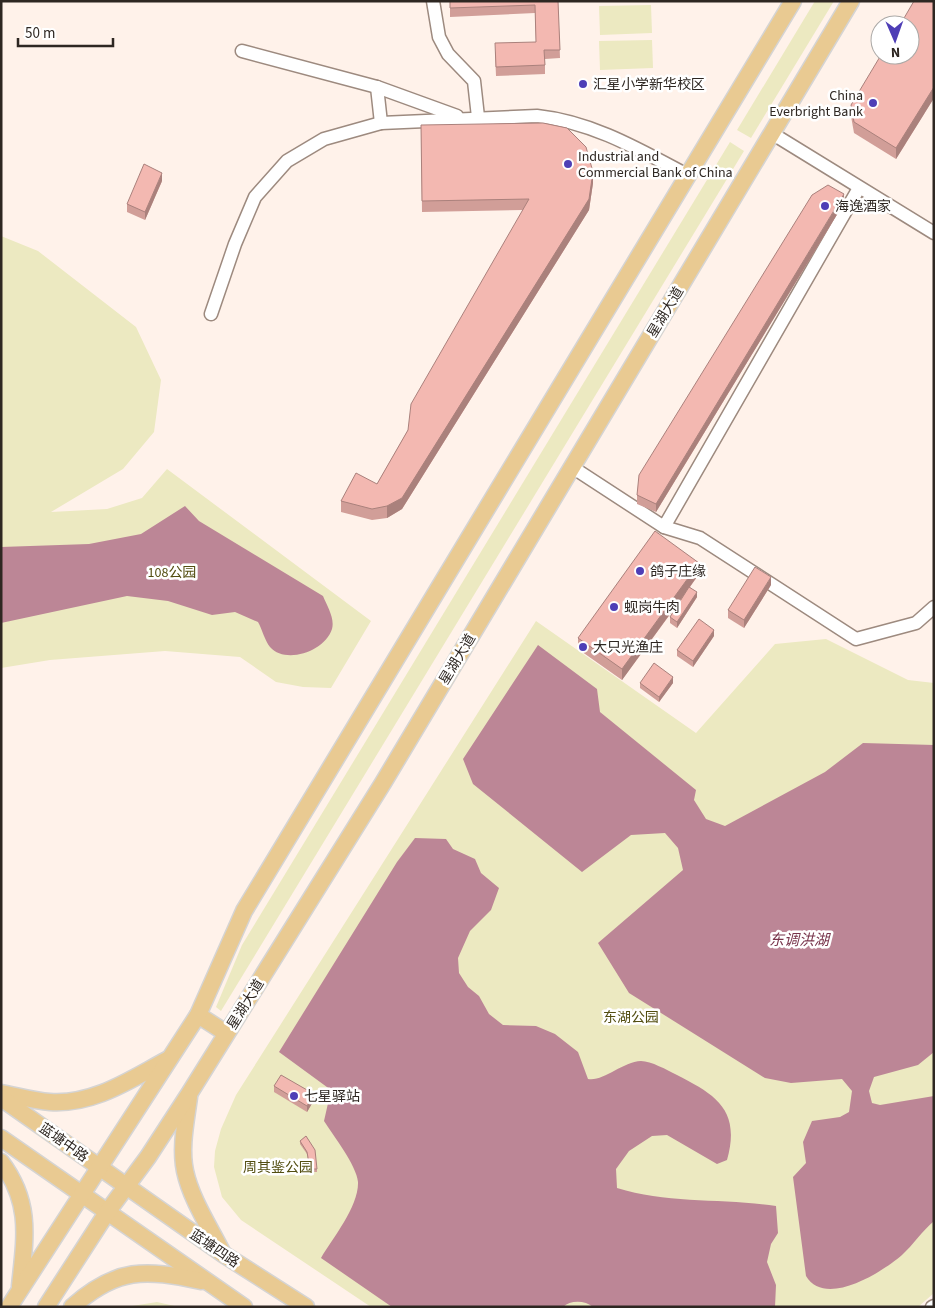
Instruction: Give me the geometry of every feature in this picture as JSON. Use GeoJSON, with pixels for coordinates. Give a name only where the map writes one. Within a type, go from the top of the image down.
{"type":"FeatureCollection","features":[{"type":"Feature","properties":{"kind":"main road"},"geometry":{"type":"LineString","coordinates":[[8,1307],[198,1015],[244,911],[793,1]]}},
{"type":"Feature","properties":{"kind":"main road","name":"星湖大道"},"geometry":{"type":"LineString","coordinates":[[46,1307],[108,1211],[189,1094],[383,784],[851,1]]}},
{"type":"Feature","properties":{"kind":"main road"},"geometry":{"type":"LineString","coordinates":[[198,1015],[226,1033]]}},
{"type":"Feature","properties":{"kind":"main road"},"geometry":{"type":"LineString","coordinates":[[1,1092],[50,1102],[85,1099],[115,1088],[169,1058]]}},
{"type":"Feature","properties":{"kind":"main road"},"geometry":{"type":"LineString","coordinates":[[189,1094],[184,1136],[185,1169],[190,1189],[223,1254]]}},
{"type":"Feature","properties":{"kind":"main road","name":"蓝塘中路"},"geometry":{"type":"LineString","coordinates":[[1,1098],[126,1186]]}},
{"type":"Feature","properties":{"kind":"main road"},"geometry":{"type":"LineString","coordinates":[[1,1138],[83,1193],[244,1307]]}},
{"type":"Feature","properties":{"kind":"main road"},"geometry":{"type":"LineString","coordinates":[[1,1162],[12,1176],[24,1206],[24,1248],[20,1289]]}},
{"type":"Feature","properties":{"kind":"main road","name":"蓝塘四路"},"geometry":{"type":"LineString","coordinates":[[126,1186],[223,1254],[306,1307]]}},
{"type":"Feature","properties":{"kind":"main road"},"geometry":{"type":"LineString","coordinates":[[72,1307],[94,1288],[125,1275],[171,1275],[208,1283]]}},
{"type":"Feature","properties":{"kind":"street"},"geometry":{"type":"LineString","coordinates":[[433,1],[439,37],[448,54],[474,81],[473,117]]}},
{"type":"Feature","properties":{"kind":"street"},"geometry":{"type":"LineString","coordinates":[[242,51],[377,88],[454,115],[473,117]]}},
{"type":"Feature","properties":{"kind":"street"},"geometry":{"type":"LineString","coordinates":[[377,88],[381,123]]}},
{"type":"Feature","properties":{"kind":"street"},"geometry":{"type":"LineString","coordinates":[[211,314],[235,244],[256,197],[287,161],[324,139],[381,123],[473,117],[537,116],[561,118],[611,136],[689,176]]}},
{"type":"Feature","properties":{"kind":"street"},"geometry":{"type":"LineString","coordinates":[[773,134],[934,233]]}},
{"type":"Feature","properties":{"kind":"street"},"geometry":{"type":"LineString","coordinates":[[664,527],[859,188]]}},
{"type":"Feature","properties":{"kind":"street"},"geometry":{"type":"LineString","coordinates":[[572,467],[664,527],[700,538],[856,639],[916,623],[934,607]]}},
{"type":"Feature","properties":{"kind":"green space"},"geometry":{"type":"Polygon","coordinates":[[[815,1],[834,1],[751,138],[737,130],[815,1]]]}},
{"type":"Feature","properties":{"kind":"green space"},"geometry":{"type":"Polygon","coordinates":[[[651,5],[652,33],[600,35],[599,6],[651,5]]]}},
{"type":"Feature","properties":{"kind":"green space"},"geometry":{"type":"Polygon","coordinates":[[[652,40],[653,68],[600,70],[599,41],[652,40]]]}},
{"type":"Feature","properties":{"kind":"green space"},"geometry":{"type":"Polygon","coordinates":[[[730,142],[744,151],[221,1011],[216,1007],[242,945],[730,142]]]}},
{"type":"Feature","properties":{"kind":"green space","name":"108公园"},"geometry":{"type":"Polygon","coordinates":[[[1,236],[38,251],[136,327],[161,380],[154,432],[123,469],[51,512],[107,509],[142,498],[167,469],[371,621],[331,688],[303,687],[276,682],[240,657],[165,651],[50,660],[1,668],[1,236]]]}},
{"type":"Feature","properties":{"kind":"green space","name":"东湖公园"},"geometry":{"type":"Polygon","coordinates":[[[536,621],[696,733],[775,644],[826,639],[908,680],[934,683],[934,1293],[918,1307],[371,1307],[241,1220],[222,1197],[214,1167],[215,1151],[221,1129],[236,1095],[536,621]]]}},
{"type":"Feature","properties":{"kind":"green space"},"geometry":{"type":"Polygon","coordinates":[[[157,1302],[179,1307],[126,1307],[157,1302]]]}},
{"type":"Feature","properties":{"kind":"water"},"geometry":{"type":"Polygon","coordinates":[[[185,506],[199,521],[323,596],[333,625],[328,637],[322,644],[304,653],[285,655],[270,647],[258,622],[235,612],[212,615],[168,601],[127,596],[1,623],[1,547],[89,544],[141,534],[185,506]]]}},
{"type":"Feature","properties":{"kind":"water","name":"东调洪湖"},"geometry":{"type":"Polygon","coordinates":[[[538,645],[597,689],[600,712],[696,790],[694,800],[706,819],[725,826],[825,772],[863,743],[934,745],[934,1052],[918,1065],[874,1077],[869,1091],[872,1103],[880,1105],[934,1096],[934,1221],[902,1255],[867,1278],[839,1288],[826,1289],[815,1285],[806,1276],[793,1177],[806,1163],[803,1142],[812,1121],[840,1117],[849,1112],[852,1091],[842,1079],[791,1083],[765,1078],[629,993],[598,943],[683,870],[678,848],[665,833],[631,835],[582,872],[473,784],[463,759],[538,645]]]}},
{"type":"Feature","properties":{"kind":"water"},"geometry":{"type":"Polygon","coordinates":[[[415,838],[446,839],[453,849],[475,859],[481,873],[499,888],[491,910],[470,931],[458,958],[459,973],[468,987],[479,996],[489,1014],[503,1025],[536,1026],[555,1034],[578,1052],[588,1079],[600,1078],[634,1062],[645,1061],[691,1082],[722,1106],[728,1116],[731,1128],[727,1160],[717,1164],[667,1135],[652,1136],[629,1151],[616,1169],[617,1188],[676,1199],[776,1206],[778,1233],[771,1244],[767,1262],[776,1285],[775,1307],[593,1307],[586,1303],[578,1302],[570,1303],[563,1307],[392,1307],[321,1258],[350,1211],[357,1191],[357,1175],[349,1159],[324,1121],[331,1090],[279,1052],[397,862],[415,838]]]}},
{"type":"Feature","properties":{"kind":"building"},"geometry":{"type":"Polygon","coordinates":[[[450,1],[558,1],[560,50],[544,50],[545,65],[496,67],[495,43],[536,42],[535,5],[450,8],[450,1]]]}},
{"type":"Feature","properties":{"kind":"building"},"geometry":{"type":"Polygon","coordinates":[[[914,1],[934,1],[934,87],[896,148],[854,122],[851,105],[875,65],[920,65],[920,15],[906,15],[914,1]]]}},
{"type":"Feature","properties":{"kind":"building"},"geometry":{"type":"Polygon","coordinates":[[[543,123],[567,128],[586,147],[593,172],[589,199],[402,498],[387,506],[372,509],[341,501],[356,473],[377,484],[408,430],[411,404],[529,199],[422,201],[421,125],[543,123]]]}},
{"type":"Feature","properties":{"kind":"building"},"geometry":{"type":"Polygon","coordinates":[[[144,164],[162,173],[145,212],[127,204],[144,164]]]}},
{"type":"Feature","properties":{"kind":"building"},"geometry":{"type":"Polygon","coordinates":[[[828,185],[844,194],[656,504],[637,495],[639,475],[812,195],[828,185]]]}},
{"type":"Feature","properties":{"kind":"building"},"geometry":{"type":"Polygon","coordinates":[[[655,531],[699,563],[622,669],[578,638],[655,531]]]}},
{"type":"Feature","properties":{"kind":"building"},"geometry":{"type":"Polygon","coordinates":[[[755,567],[771,577],[744,620],[728,610],[755,567]]]}},
{"type":"Feature","properties":{"kind":"building"},"geometry":{"type":"Polygon","coordinates":[[[689,587],[697,592],[677,622],[670,617],[689,587]]]}},
{"type":"Feature","properties":{"kind":"building"},"geometry":{"type":"Polygon","coordinates":[[[699,619],[714,630],[693,661],[677,650],[699,619]]]}},
{"type":"Feature","properties":{"kind":"building"},"geometry":{"type":"Polygon","coordinates":[[[654,663],[673,677],[659,697],[640,683],[654,663]]]}},
{"type":"Feature","properties":{"kind":"building"},"geometry":{"type":"Polygon","coordinates":[[[281,1075],[314,1094],[307,1106],[274,1086],[281,1075]]]}},
{"type":"Feature","properties":{"kind":"building"},"geometry":{"type":"Polygon","coordinates":[[[306,1136],[315,1150],[317,1169],[310,1169],[307,1152],[300,1141],[306,1136]]]}},
{"type":"Feature","properties":{"kind":"place","name":"汇星小学新华校区"},"geometry":{"type":"Point","coordinates":[583,84]}},
{"type":"Feature","properties":{"kind":"place","name":"China Everbright Bank"},"geometry":{"type":"Point","coordinates":[873,103]}},
{"type":"Feature","properties":{"kind":"place","name":"Industrial and Commercial Bank of China"},"geometry":{"type":"Point","coordinates":[568,164]}},
{"type":"Feature","properties":{"kind":"place","name":"海逸酒家"},"geometry":{"type":"Point","coordinates":[825,206]}},
{"type":"Feature","properties":{"kind":"place","name":"鸽子庄缘"},"geometry":{"type":"Point","coordinates":[640,571]}},
{"type":"Feature","properties":{"kind":"place","name":"蚬岗牛肉"},"geometry":{"type":"Point","coordinates":[614,607]}},
{"type":"Feature","properties":{"kind":"place","name":"大只光渔庄"},"geometry":{"type":"Point","coordinates":[583,647]}},
{"type":"Feature","properties":{"kind":"place","name":"七星驿站"},"geometry":{"type":"Point","coordinates":[294,1096]}},
{"type":"Feature","properties":{"kind":"park label","name":"周其鉴公园"},"geometry":{"type":"Point","coordinates":[278,1167]}}]}
